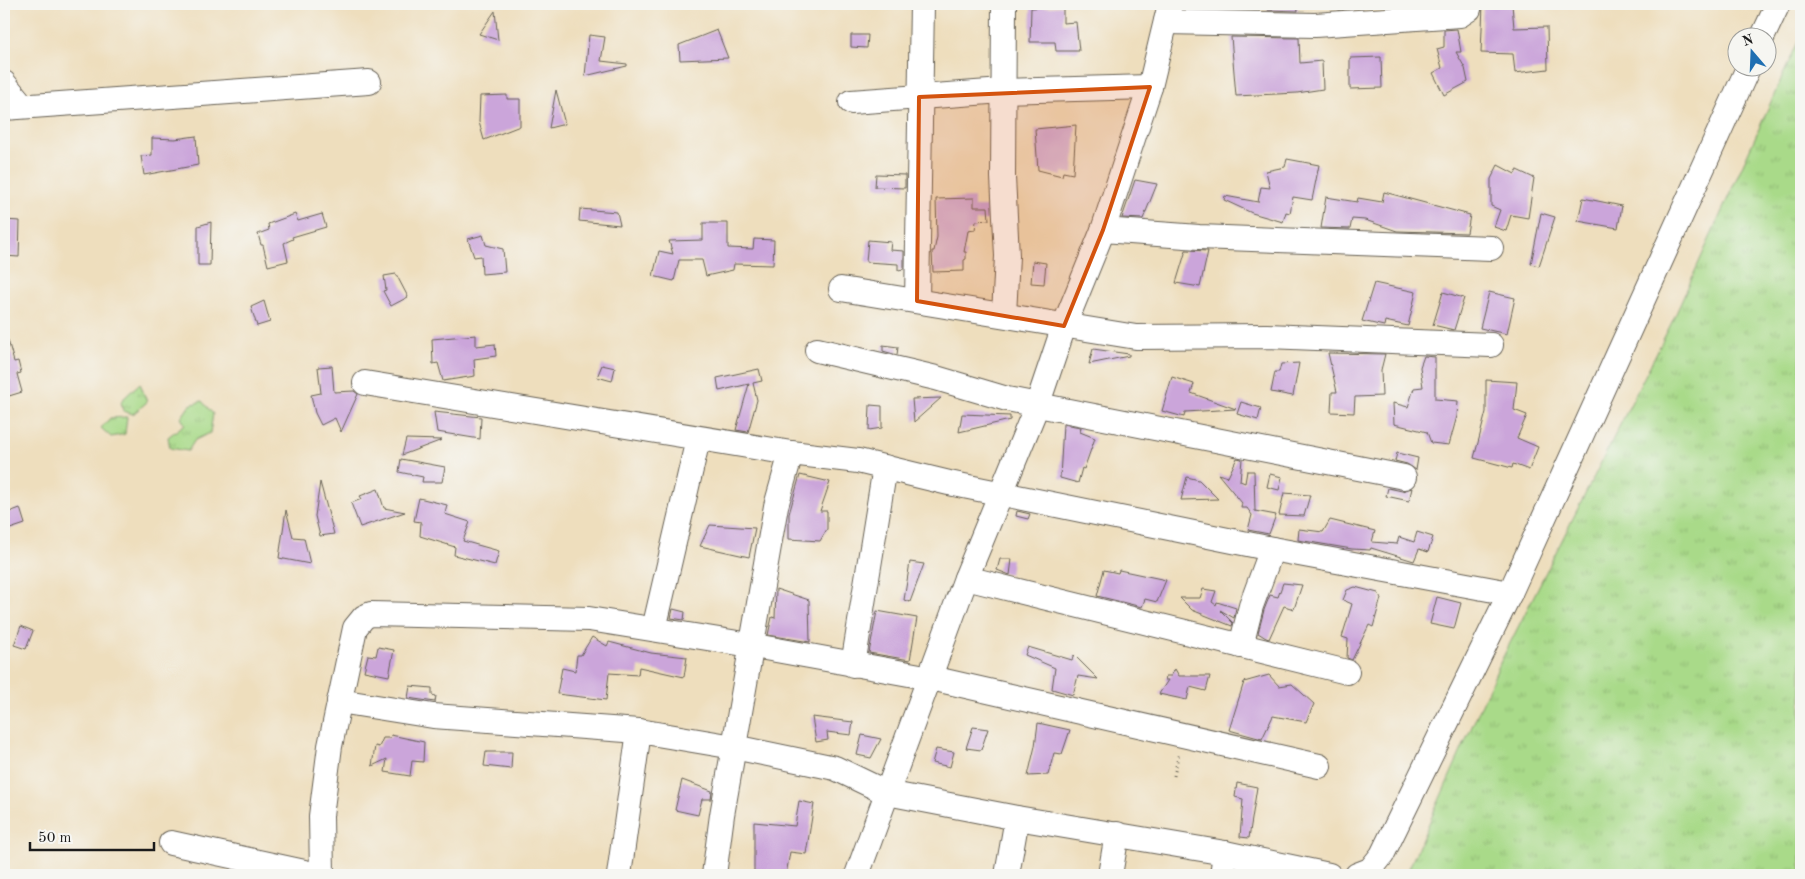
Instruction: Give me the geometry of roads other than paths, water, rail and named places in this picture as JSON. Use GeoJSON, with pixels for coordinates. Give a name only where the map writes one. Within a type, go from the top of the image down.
{"type":"FeatureCollection","features":[{"type":"Feature","properties":{"kind":"street"},"geometry":{"type":"LineString","coordinates":[[917,301],[922,4]]}},
{"type":"Feature","properties":{"kind":"street"},"geometry":{"type":"LineString","coordinates":[[1004,4],[1003,91],[1006,256],[1004,315]]}},
{"type":"Feature","properties":{"kind":"street"},"geometry":{"type":"LineString","coordinates":[[857,875],[931,678],[966,578],[1038,404],[1064,326],[1103,230],[1150,87],[1168,13],[1315,25],[1460,15],[1469,10],[1470,4]]}},
{"type":"Feature","properties":{"kind":"street"},"geometry":{"type":"LineString","coordinates":[[1767,28],[1778,4]]}},
{"type":"Feature","properties":{"kind":"street"},"geometry":{"type":"LineString","coordinates":[[1357,875],[1370,870],[1382,854],[1510,593],[1743,78]]}},
{"type":"Feature","properties":{"kind":"street"},"geometry":{"type":"LineString","coordinates":[[4,83],[13,107],[369,82]]}},
{"type":"Feature","properties":{"kind":"street"},"geometry":{"type":"LineString","coordinates":[[851,102],[1003,91],[1150,87]]}},
{"type":"Feature","properties":{"kind":"street"},"geometry":{"type":"LineString","coordinates":[[1103,230],[1199,237],[1491,248]]}},
{"type":"Feature","properties":{"kind":"street"},"geometry":{"type":"LineString","coordinates":[[842,288],[1136,337],[1267,336],[1491,345]]}},
{"type":"Feature","properties":{"kind":"street"},"geometry":{"type":"LineString","coordinates":[[817,350],[936,378],[1007,399],[1404,477]]}},
{"type":"Feature","properties":{"kind":"street"},"geometry":{"type":"LineString","coordinates":[[365,383],[698,439],[858,461],[949,483],[1272,549],[1510,593]]}},
{"type":"Feature","properties":{"kind":"street"},"geometry":{"type":"LineString","coordinates":[[654,629],[698,439]]}},
{"type":"Feature","properties":{"kind":"street"},"geometry":{"type":"LineString","coordinates":[[714,875],[776,506],[791,453]]}},
{"type":"Feature","properties":{"kind":"street"},"geometry":{"type":"LineString","coordinates":[[853,664],[885,467]]}},
{"type":"Feature","properties":{"kind":"street"},"geometry":{"type":"LineString","coordinates":[[1241,646],[1251,606],[1272,549]]}},
{"type":"Feature","properties":{"kind":"street"},"geometry":{"type":"LineString","coordinates":[[966,578],[1348,672]]}},
{"type":"Feature","properties":{"kind":"street"},"geometry":{"type":"LineString","coordinates":[[171,843],[320,875],[322,816],[330,746],[355,628],[364,617],[371,614],[589,618],[752,645],[931,678],[1319,766]]}},
{"type":"Feature","properties":{"kind":"street"},"geometry":{"type":"LineString","coordinates":[[339,702],[433,716],[639,732],[734,747],[835,768],[887,793],[1017,818],[1117,834],[1223,864],[1329,875]]}},
{"type":"Feature","properties":{"kind":"street"},"geometry":{"type":"LineString","coordinates":[[619,875],[639,732]]}},
{"type":"Feature","properties":{"kind":"street"},"geometry":{"type":"LineString","coordinates":[[1006,875],[1017,818]]}},
{"type":"Feature","properties":{"kind":"street"},"geometry":{"type":"LineString","coordinates":[[1110,875],[1117,834]]}}]}
